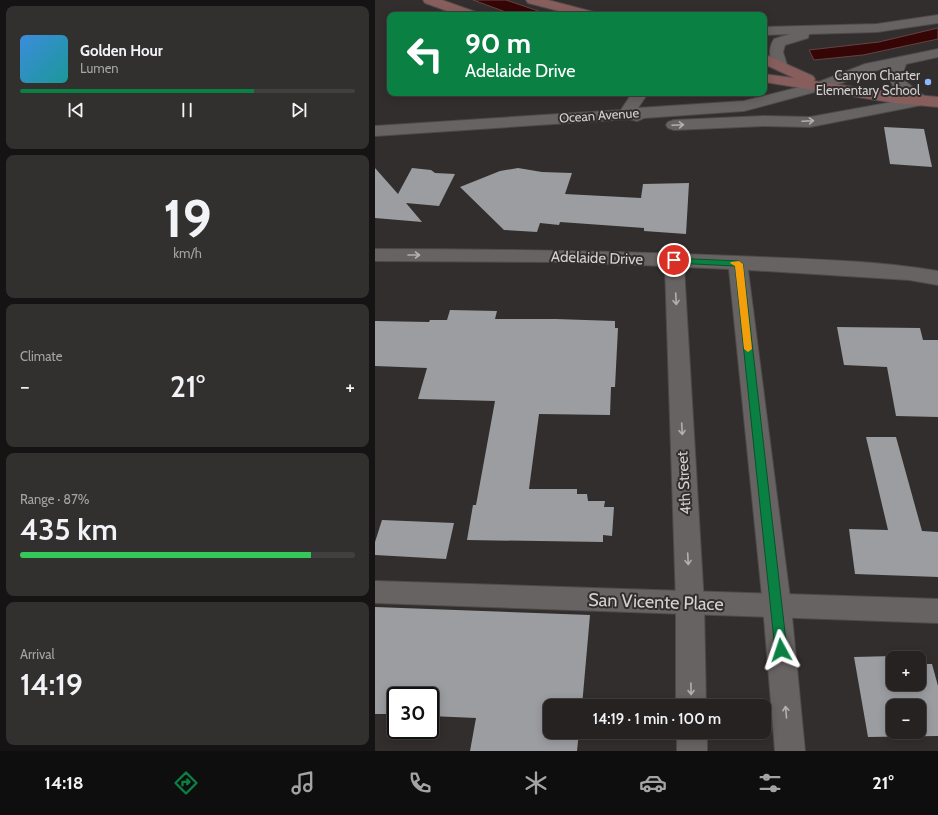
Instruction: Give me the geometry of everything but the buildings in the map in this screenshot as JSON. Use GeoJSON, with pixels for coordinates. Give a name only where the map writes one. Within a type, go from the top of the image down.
{"type":"FeatureCollection","features":[{"type":"Feature","properties":{"kind":"street"},"geometry":{"type":"LineString","coordinates":[[430,0],[463,12]]}},
{"type":"Feature","properties":{"kind":"street"},"geometry":{"type":"LineString","coordinates":[[533,0],[578,12]]}},
{"type":"Feature","properties":{"kind":"street"},"geometry":{"type":"LineString","coordinates":[[767,31],[818,31],[877,28],[938,19]]}},
{"type":"Feature","properties":{"kind":"street"},"geometry":{"type":"LineString","coordinates":[[781,65],[776,52],[779,42],[818,31]]}},
{"type":"Feature","properties":{"kind":"street","name":"Ocean Avenue"},"geometry":{"type":"LineString","coordinates":[[375,131],[744,106],[821,86],[871,67],[938,53]]}},
{"type":"Feature","properties":{"kind":"street"},"geometry":{"type":"LineString","coordinates":[[767,59],[821,86]]}},
{"type":"Feature","properties":{"kind":"street"},"geometry":{"type":"LineString","coordinates":[[900,61],[895,76],[898,83],[930,101]]}},
{"type":"Feature","properties":{"kind":"street"},"geometry":{"type":"LineString","coordinates":[[767,78],[847,91],[930,101]]}},
{"type":"Feature","properties":{"kind":"street"},"geometry":{"type":"LineString","coordinates":[[638,96],[627,113],[671,126],[764,121],[810,122],[930,101]]}},
{"type":"Feature","properties":{"kind":"street","name":"Adelaide Drive"},"geometry":{"type":"LineString","coordinates":[[375,255],[555,256],[674,260],[789,265],[909,274],[938,278]]}},
{"type":"Feature","properties":{"kind":"street","name":"4th Street"},"geometry":{"type":"LineString","coordinates":[[674,260],[690,603],[691,699]]}},
{"type":"Feature","properties":{"kind":"street"},"geometry":{"type":"LineString","coordinates":[[739,264],[777,606],[790,751]]}},
{"type":"Feature","properties":{"kind":"street"},"geometry":{"type":"LineString","coordinates":[[692,739],[692,751]]}},
{"type":"Feature","properties":{"kind":"lane","name":"San Vicente Place"},"geometry":{"type":"LineString","coordinates":[[375,592],[938,611]]}},
{"type":"Feature","properties":{"kind":"shaded area"},"geometry":{"type":"Polygon","coordinates":[[[473,0],[506,0],[541,12],[506,12],[473,0]]]}},
{"type":"Feature","properties":{"kind":"shaded area"},"geometry":{"type":"Polygon","coordinates":[[[938,28],[938,39],[863,55],[814,60],[809,50],[879,42],[938,28]]]}},
{"type":"Feature","properties":{"kind":"slow traffic"},"geometry":{"type":"LineString","coordinates":[[734,263],[739,264],[748,349]]}},
{"type":"Feature","properties":{"kind":"place","name":"Canyon Charter Elementary School"},"geometry":{"type":"Point","coordinates":[928,82]}},
{"type":"Feature","properties":{"kind":"route"},"geometry":{"type":"LineString","coordinates":[[674,260],[739,264],[781,650]]}}]}
